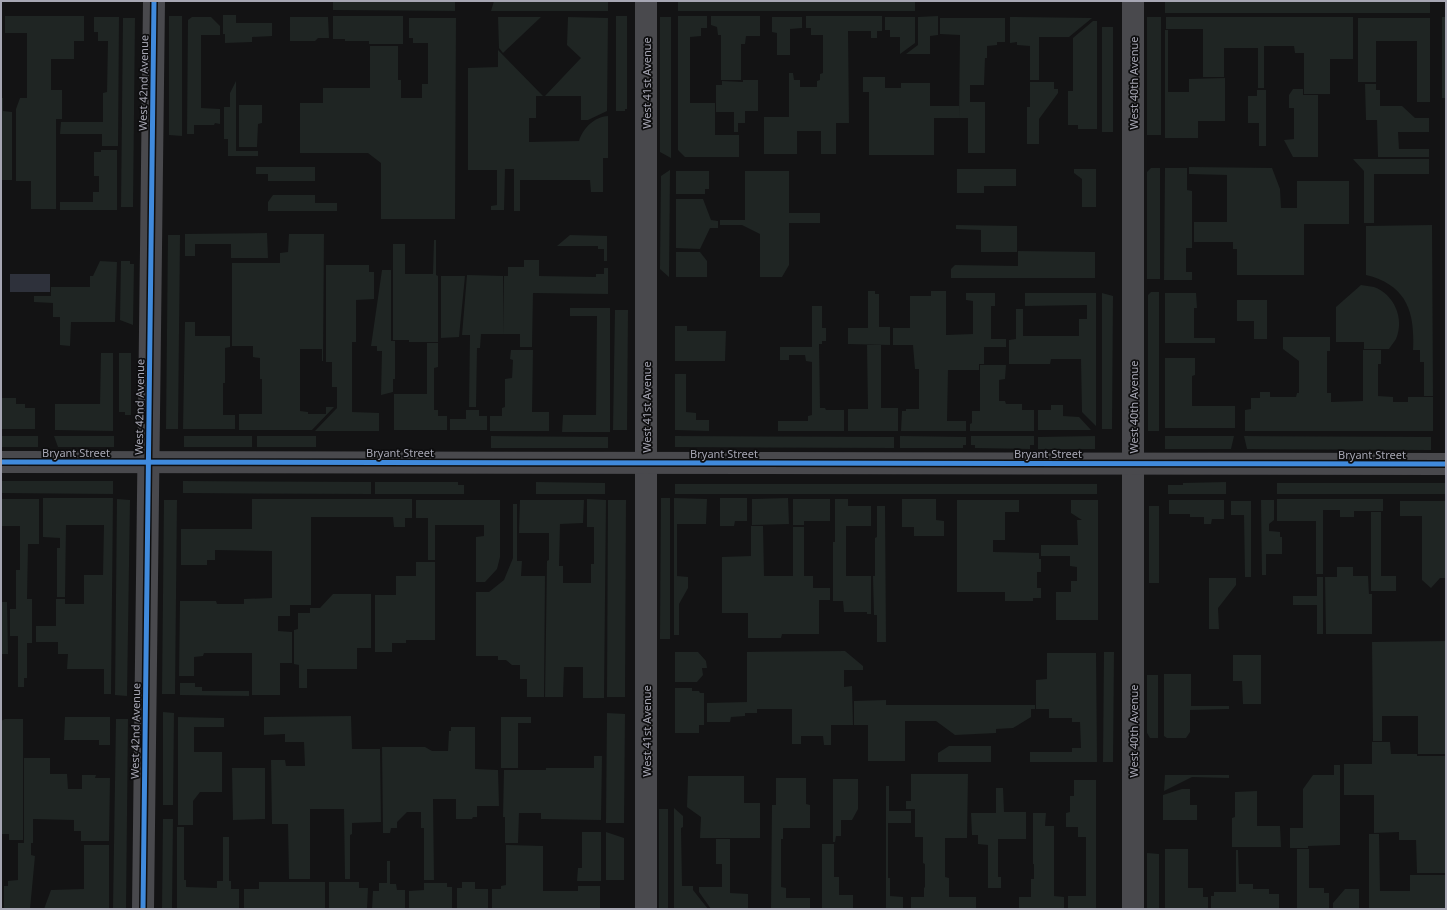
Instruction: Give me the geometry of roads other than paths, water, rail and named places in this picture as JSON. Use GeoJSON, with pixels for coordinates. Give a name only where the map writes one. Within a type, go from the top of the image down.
{"type":"FeatureCollection","features":[{"type":"Feature","properties":{"kind":"street","name":"West 42nd Avenue"},"geometry":{"type":"LineString","coordinates":[[143,909],[154,1]]}},
{"type":"Feature","properties":{"kind":"street","name":"West 41st Avenue"},"geometry":{"type":"LineString","coordinates":[[646,1],[646,909]]}},
{"type":"Feature","properties":{"kind":"street","name":"West 40th Avenue"},"geometry":{"type":"LineString","coordinates":[[1134,1],[1134,909]]}},
{"type":"Feature","properties":{"kind":"street","name":"Bryant Street"},"geometry":{"type":"LineString","coordinates":[[1,462],[1446,464]]}}]}
